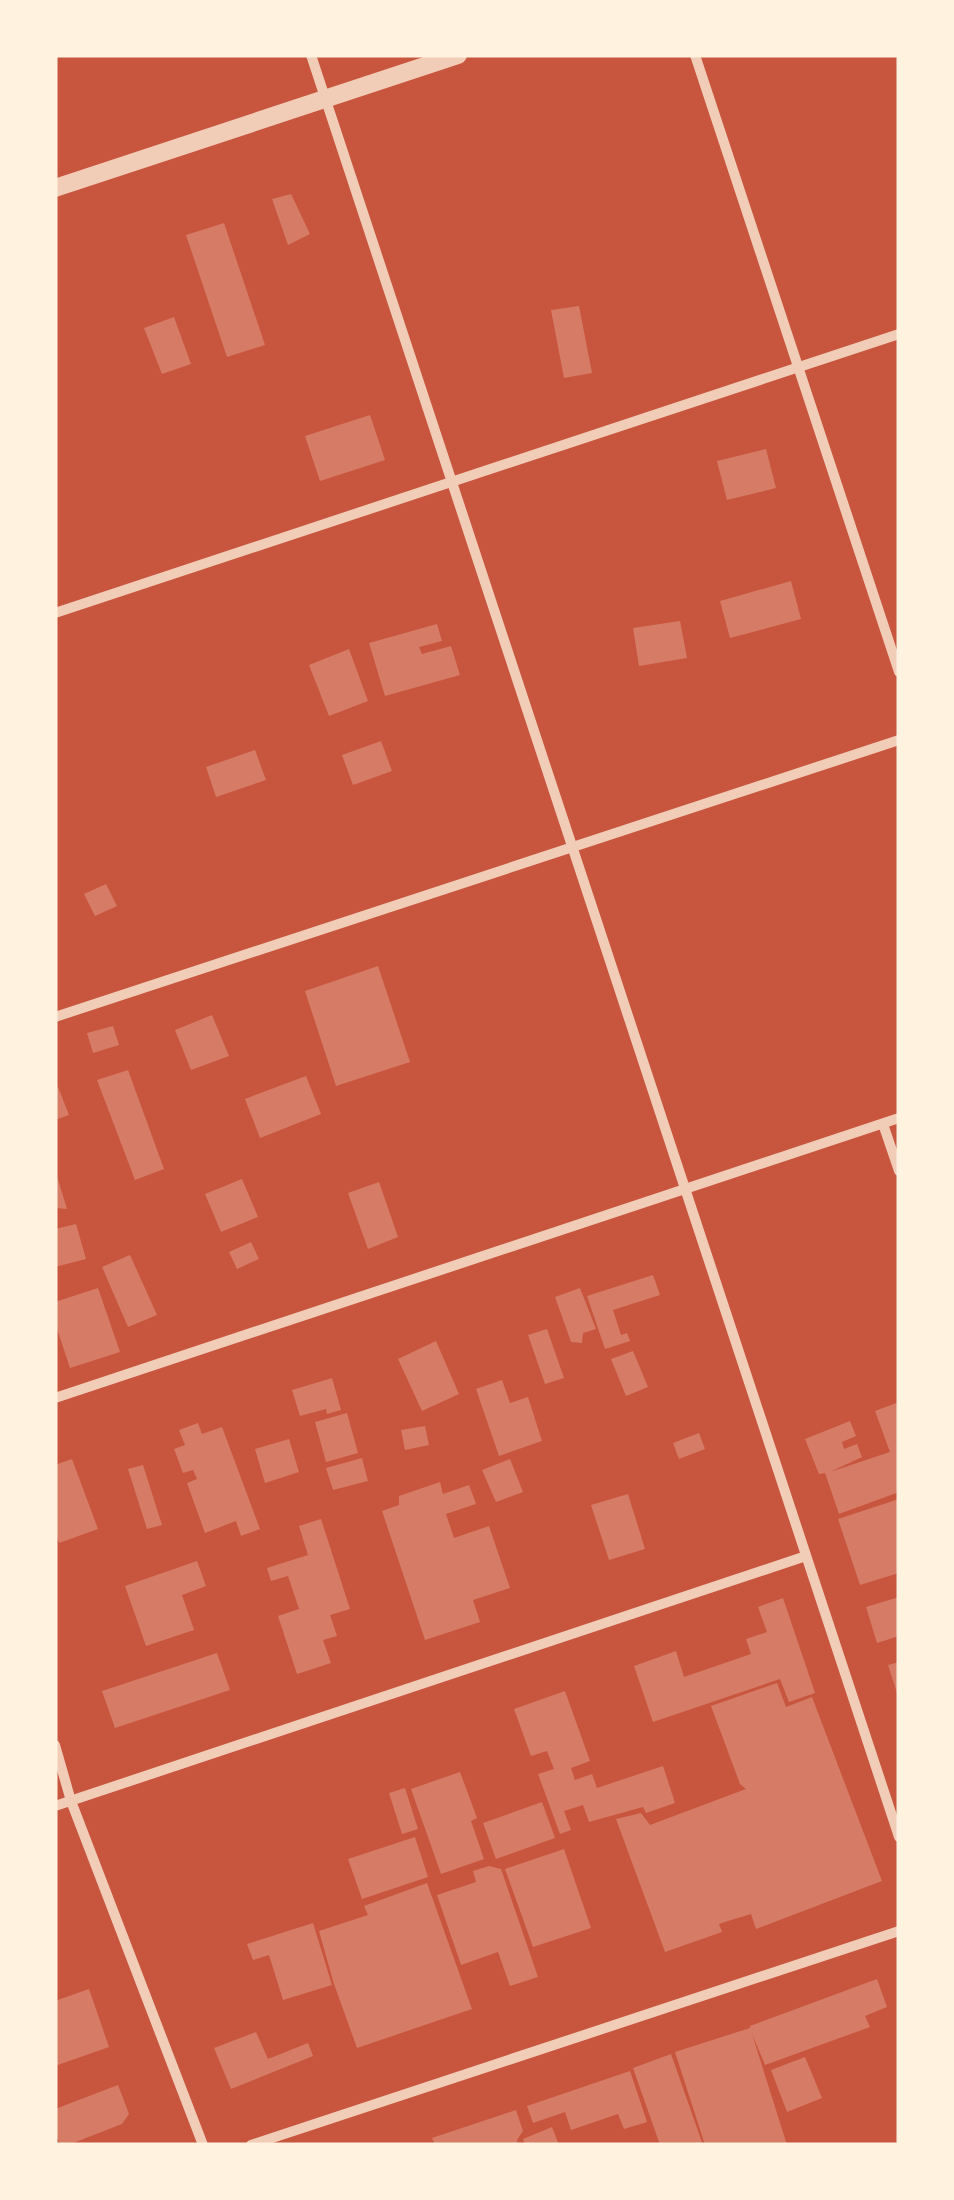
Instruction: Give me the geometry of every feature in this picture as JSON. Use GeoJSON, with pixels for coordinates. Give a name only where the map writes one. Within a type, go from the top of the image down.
{"type":"FeatureCollection","features":[{"type":"Feature","properties":{"kind":"street"},"geometry":{"type":"LineString","coordinates":[[311,55],[899,1838]]}},
{"type":"Feature","properties":{"kind":"street"},"geometry":{"type":"LineString","coordinates":[[55,188],[458,55]]}},
{"type":"Feature","properties":{"kind":"street"},"geometry":{"type":"LineString","coordinates":[[695,55],[899,672]]}},
{"type":"Feature","properties":{"kind":"street"},"geometry":{"type":"LineString","coordinates":[[55,613],[899,334]]}},
{"type":"Feature","properties":{"kind":"street"},"geometry":{"type":"LineString","coordinates":[[55,1016],[899,740]]}},
{"type":"Feature","properties":{"kind":"street"},"geometry":{"type":"LineString","coordinates":[[55,1398],[899,1118]]}},
{"type":"Feature","properties":{"kind":"street"},"geometry":{"type":"LineString","coordinates":[[883,1124],[899,1171]]}},
{"type":"Feature","properties":{"kind":"street"},"geometry":{"type":"LineString","coordinates":[[55,1806],[806,1556]]}},
{"type":"Feature","properties":{"kind":"street"},"geometry":{"type":"LineString","coordinates":[[55,1745],[71,1802],[203,2145]]}},
{"type":"Feature","properties":{"kind":"street"},"geometry":{"type":"LineString","coordinates":[[250,2145],[899,1931]]}},
{"type":"Feature","properties":{"kind":"building"},"geometry":{"type":"Polygon","coordinates":[[[291,194],[310,234],[288,245],[272,199],[291,194]]]}},
{"type":"Feature","properties":{"kind":"building"},"geometry":{"type":"Polygon","coordinates":[[[224,223],[265,345],[227,357],[186,235],[224,223]]]}},
{"type":"Feature","properties":{"kind":"building"},"geometry":{"type":"Polygon","coordinates":[[[579,306],[592,373],[564,378],[551,310],[579,306]]]}},
{"type":"Feature","properties":{"kind":"building"},"geometry":{"type":"Polygon","coordinates":[[[174,317],[191,364],[162,374],[144,328],[174,317]]]}},
{"type":"Feature","properties":{"kind":"building"},"geometry":{"type":"Polygon","coordinates":[[[370,415],[385,460],[320,481],[305,436],[370,415]]]}},
{"type":"Feature","properties":{"kind":"building"},"geometry":{"type":"Polygon","coordinates":[[[766,449],[776,488],[727,500],[717,461],[766,449]]]}},
{"type":"Feature","properties":{"kind":"building"},"geometry":{"type":"Polygon","coordinates":[[[791,581],[801,619],[730,638],[720,601],[791,581]]]}},
{"type":"Feature","properties":{"kind":"building"},"geometry":{"type":"Polygon","coordinates":[[[680,621],[687,658],[639,666],[633,628],[680,621]]]}},
{"type":"Feature","properties":{"kind":"building"},"geometry":{"type":"Polygon","coordinates":[[[437,624],[442,641],[419,647],[422,654],[451,646],[460,675],[385,696],[369,643],[437,624]]]}},
{"type":"Feature","properties":{"kind":"building"},"geometry":{"type":"Polygon","coordinates":[[[349,649],[368,701],[329,716],[309,665],[349,649]]]}},
{"type":"Feature","properties":{"kind":"building"},"geometry":{"type":"Polygon","coordinates":[[[381,741],[392,771],[353,785],[342,755],[381,741]]]}},
{"type":"Feature","properties":{"kind":"building"},"geometry":{"type":"Polygon","coordinates":[[[255,750],[266,780],[216,797],[206,767],[255,750]]]}},
{"type":"Feature","properties":{"kind":"building"},"geometry":{"type":"Polygon","coordinates":[[[106,884],[117,906],[95,916],[84,894],[106,884]]]}},
{"type":"Feature","properties":{"kind":"building"},"geometry":{"type":"Polygon","coordinates":[[[378,966],[410,1062],[336,1086],[305,991],[378,966]]]}},
{"type":"Feature","properties":{"kind":"building"},"geometry":{"type":"Polygon","coordinates":[[[212,1015],[229,1056],[191,1070],[175,1030],[212,1015]]]}},
{"type":"Feature","properties":{"kind":"building"},"geometry":{"type":"Polygon","coordinates":[[[113,1026],[119,1045],[93,1053],[87,1033],[113,1026]]]}},
{"type":"Feature","properties":{"kind":"building"},"geometry":{"type":"Polygon","coordinates":[[[128,1070],[164,1169],[135,1180],[97,1080],[128,1070]]]}},
{"type":"Feature","properties":{"kind":"building"},"geometry":{"type":"Polygon","coordinates":[[[306,1076],[321,1114],[260,1138],[245,1099],[306,1076]]]}},
{"type":"Feature","properties":{"kind":"building"},"geometry":{"type":"Polygon","coordinates":[[[58,1087],[69,1115],[55,1120],[55,1089],[58,1087]]]}},
{"type":"Feature","properties":{"kind":"building"},"geometry":{"type":"Polygon","coordinates":[[[56,1173],[67,1209],[55,1208],[56,1173]]]}},
{"type":"Feature","properties":{"kind":"building"},"geometry":{"type":"Polygon","coordinates":[[[242,1179],[258,1217],[221,1232],[205,1194],[242,1179]]]}},
{"type":"Feature","properties":{"kind":"building"},"geometry":{"type":"Polygon","coordinates":[[[379,1182],[398,1237],[368,1249],[348,1193],[379,1182]]]}},
{"type":"Feature","properties":{"kind":"building"},"geometry":{"type":"Polygon","coordinates":[[[76,1224],[86,1259],[55,1267],[55,1229],[76,1224]]]}},
{"type":"Feature","properties":{"kind":"building"},"geometry":{"type":"Polygon","coordinates":[[[251,1242],[259,1259],[237,1269],[229,1252],[251,1242]]]}},
{"type":"Feature","properties":{"kind":"building"},"geometry":{"type":"Polygon","coordinates":[[[130,1255],[157,1315],[128,1327],[102,1267],[130,1255]]]}},
{"type":"Feature","properties":{"kind":"building"},"geometry":{"type":"Polygon","coordinates":[[[653,1275],[660,1295],[613,1310],[621,1335],[627,1333],[630,1341],[605,1349],[587,1296],[653,1275]]]}},
{"type":"Feature","properties":{"kind":"building"},"geometry":{"type":"Polygon","coordinates":[[[98,1288],[120,1352],[70,1368],[55,1323],[55,1302],[98,1288]]]}},
{"type":"Feature","properties":{"kind":"building"},"geometry":{"type":"Polygon","coordinates":[[[580,1288],[596,1329],[583,1333],[582,1343],[571,1342],[555,1297],[580,1288]]]}},
{"type":"Feature","properties":{"kind":"building"},"geometry":{"type":"Polygon","coordinates":[[[547,1329],[564,1378],[545,1384],[528,1335],[547,1329]]]}},
{"type":"Feature","properties":{"kind":"building"},"geometry":{"type":"Polygon","coordinates":[[[436,1341],[459,1394],[422,1411],[398,1359],[436,1341]]]}},
{"type":"Feature","properties":{"kind":"building"},"geometry":{"type":"Polygon","coordinates":[[[633,1351],[648,1387],[626,1396],[611,1359],[633,1351]]]}},
{"type":"Feature","properties":{"kind":"building"},"geometry":{"type":"Polygon","coordinates":[[[332,1378],[341,1410],[327,1414],[326,1409],[300,1416],[292,1390],[332,1378]]]}},
{"type":"Feature","properties":{"kind":"building"},"geometry":{"type":"Polygon","coordinates":[[[502,1380],[510,1403],[528,1397],[542,1441],[499,1456],[476,1389],[502,1380]]]}},
{"type":"Feature","properties":{"kind":"building"},"geometry":{"type":"Polygon","coordinates":[[[899,1402],[899,1492],[839,1514],[825,1473],[819,1474],[805,1439],[850,1421],[856,1436],[842,1442],[844,1449],[857,1444],[862,1457],[830,1472],[890,1452],[875,1411],[899,1402]]]}},
{"type":"Feature","properties":{"kind":"building"},"geometry":{"type":"Polygon","coordinates":[[[347,1413],[358,1453],[326,1462],[315,1422],[347,1413]]]}},
{"type":"Feature","properties":{"kind":"building"},"geometry":{"type":"Polygon","coordinates":[[[198,1423],[202,1434],[222,1427],[260,1529],[241,1536],[236,1521],[205,1533],[187,1483],[197,1479],[193,1470],[183,1473],[174,1449],[185,1445],[179,1430],[198,1423]]]}},
{"type":"Feature","properties":{"kind":"building"},"geometry":{"type":"Polygon","coordinates":[[[425,1426],[429,1445],[405,1450],[401,1430],[425,1426]]]}},
{"type":"Feature","properties":{"kind":"building"},"geometry":{"type":"Polygon","coordinates":[[[699,1433],[705,1449],[679,1459],[673,1443],[699,1433]]]}},
{"type":"Feature","properties":{"kind":"building"},"geometry":{"type":"Polygon","coordinates":[[[289,1439],[299,1472],[265,1483],[255,1449],[289,1439]]]}},
{"type":"Feature","properties":{"kind":"building"},"geometry":{"type":"Polygon","coordinates":[[[362,1458],[368,1481],[333,1490],[326,1468],[362,1458]]]}},
{"type":"Feature","properties":{"kind":"building"},"geometry":{"type":"Polygon","coordinates":[[[72,1459],[98,1529],[59,1543],[55,1531],[55,1465],[72,1459]]]}},
{"type":"Feature","properties":{"kind":"building"},"geometry":{"type":"Polygon","coordinates":[[[510,1459],[523,1492],[496,1502],[482,1470],[510,1459]]]}},
{"type":"Feature","properties":{"kind":"building"},"geometry":{"type":"Polygon","coordinates":[[[143,1465],[162,1525],[147,1529],[128,1469],[143,1465]]]}},
{"type":"Feature","properties":{"kind":"building"},"geometry":{"type":"Polygon","coordinates":[[[440,1482],[443,1494],[469,1485],[476,1504],[446,1514],[454,1538],[489,1526],[510,1588],[473,1600],[480,1622],[425,1640],[382,1511],[399,1505],[399,1496],[440,1482]]]}},
{"type":"Feature","properties":{"kind":"building"},"geometry":{"type":"Polygon","coordinates":[[[628,1494],[645,1549],[609,1560],[591,1505],[628,1494]]]}},
{"type":"Feature","properties":{"kind":"building"},"geometry":{"type":"Polygon","coordinates":[[[899,1499],[899,1573],[860,1585],[838,1519],[899,1499]]]}},
{"type":"Feature","properties":{"kind":"building"},"geometry":{"type":"Polygon","coordinates":[[[321,1519],[350,1609],[330,1615],[337,1636],[323,1640],[331,1663],[297,1674],[278,1616],[299,1609],[288,1576],[271,1581],[267,1568],[308,1555],[299,1526],[321,1519]]]}},
{"type":"Feature","properties":{"kind":"building"},"geometry":{"type":"Polygon","coordinates":[[[197,1561],[206,1586],[182,1595],[194,1630],[146,1646],[125,1586],[197,1561]]]}},
{"type":"Feature","properties":{"kind":"building"},"geometry":{"type":"Polygon","coordinates":[[[899,1597],[899,1636],[877,1643],[866,1607],[899,1597]]]}},
{"type":"Feature","properties":{"kind":"building"},"geometry":{"type":"Polygon","coordinates":[[[783,1598],[815,1693],[789,1702],[780,1679],[653,1722],[634,1666],[676,1651],[684,1677],[751,1654],[746,1639],[767,1632],[758,1607],[783,1598]]]}},
{"type":"Feature","properties":{"kind":"building"},"geometry":{"type":"Polygon","coordinates":[[[217,1653],[230,1690],[115,1728],[102,1691],[217,1653]]]}},
{"type":"Feature","properties":{"kind":"building"},"geometry":{"type":"Polygon","coordinates":[[[899,1662],[899,1696],[898,1696],[888,1665],[899,1662]]]}},
{"type":"Feature","properties":{"kind":"building"},"geometry":{"type":"Polygon","coordinates":[[[777,1683],[786,1707],[812,1697],[882,1881],[756,1929],[751,1914],[728,1921],[719,1924],[722,1932],[665,1952],[616,1819],[641,1813],[650,1825],[746,1789],[740,1784],[711,1706],[777,1683]]]}},
{"type":"Feature","properties":{"kind":"building"},"geometry":{"type":"Polygon","coordinates":[[[565,1691],[590,1761],[571,1768],[575,1780],[592,1774],[597,1788],[663,1766],[675,1803],[646,1813],[643,1807],[589,1822],[583,1805],[564,1811],[571,1830],[560,1834],[538,1774],[554,1769],[547,1751],[531,1756],[514,1709],[565,1691]]]}},
{"type":"Feature","properties":{"kind":"building"},"geometry":{"type":"Polygon","coordinates":[[[460,1772],[477,1818],[471,1821],[484,1859],[441,1874],[411,1789],[460,1772]]]}},
{"type":"Feature","properties":{"kind":"building"},"geometry":{"type":"Polygon","coordinates":[[[405,1788],[418,1829],[402,1834],[389,1793],[405,1788]]]}},
{"type":"Feature","properties":{"kind":"building"},"geometry":{"type":"Polygon","coordinates":[[[542,1802],[555,1838],[496,1859],[483,1823],[542,1802]]]}},
{"type":"Feature","properties":{"kind":"building"},"geometry":{"type":"Polygon","coordinates":[[[415,1837],[428,1877],[362,1899],[348,1859],[415,1837]]]}},
{"type":"Feature","properties":{"kind":"building"},"geometry":{"type":"Polygon","coordinates":[[[564,1849],[591,1928],[533,1947],[505,1869],[564,1849]]]}},
{"type":"Feature","properties":{"kind":"building"},"geometry":{"type":"Polygon","coordinates":[[[489,1866],[501,1869],[538,1977],[510,1986],[498,1952],[461,1965],[437,1895],[476,1882],[473,1871],[489,1866]]]}},
{"type":"Feature","properties":{"kind":"building"},"geometry":{"type":"Polygon","coordinates":[[[427,1883],[472,2009],[357,2048],[319,1931],[368,1915],[364,1906],[427,1883]]]}},
{"type":"Feature","properties":{"kind":"building"},"geometry":{"type":"Polygon","coordinates":[[[313,1923],[332,1985],[283,2000],[269,1955],[253,1960],[247,1944],[313,1923]]]}},
{"type":"Feature","properties":{"kind":"building"},"geometry":{"type":"Polygon","coordinates":[[[877,1979],[887,2007],[865,2016],[870,2027],[765,2065],[752,2034],[787,2145],[705,2145],[675,2052],[877,1979]]]}},
{"type":"Feature","properties":{"kind":"building"},"geometry":{"type":"Polygon","coordinates":[[[89,1989],[109,2047],[55,2066],[55,2001],[89,1989]]]}},
{"type":"Feature","properties":{"kind":"building"},"geometry":{"type":"Polygon","coordinates":[[[256,2032],[268,2059],[308,2043],[313,2056],[231,2089],[214,2048],[256,2032]]]}},
{"type":"Feature","properties":{"kind":"building"},"geometry":{"type":"Polygon","coordinates":[[[671,2054],[703,2145],[660,2145],[633,2068],[671,2054]]]}},
{"type":"Feature","properties":{"kind":"building"},"geometry":{"type":"Polygon","coordinates":[[[805,2057],[822,2098],[787,2112],[771,2070],[805,2057]]]}},
{"type":"Feature","properties":{"kind":"building"},"geometry":{"type":"Polygon","coordinates":[[[630,2071],[647,2122],[624,2129],[618,2114],[571,2130],[565,2112],[533,2123],[527,2106],[630,2071]]]}},
{"type":"Feature","properties":{"kind":"building"},"geometry":{"type":"Polygon","coordinates":[[[118,2085],[129,2114],[122,2124],[60,2145],[55,2132],[55,2109],[118,2085]]]}},
{"type":"Feature","properties":{"kind":"building"},"geometry":{"type":"Polygon","coordinates":[[[516,2110],[523,2131],[518,2145],[435,2145],[432,2138],[516,2110]]]}},
{"type":"Feature","properties":{"kind":"building"},"geometry":{"type":"Polygon","coordinates":[[[552,2127],[559,2145],[525,2145],[523,2139],[552,2127]]]}}]}
